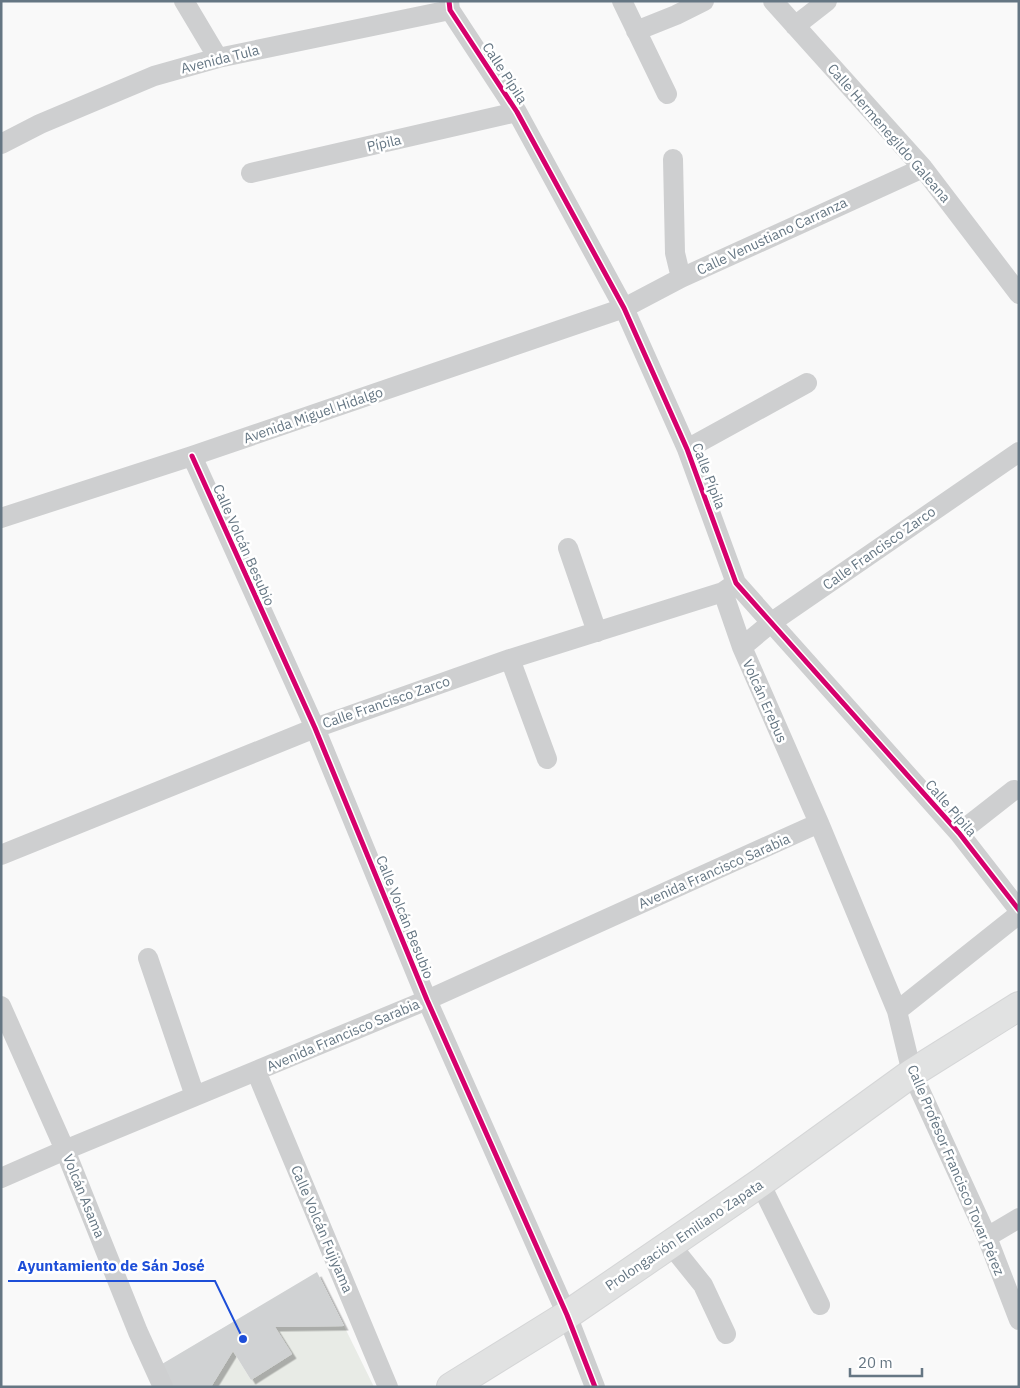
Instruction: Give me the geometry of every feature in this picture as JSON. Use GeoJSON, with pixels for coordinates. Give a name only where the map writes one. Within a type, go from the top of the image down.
{"type":"FeatureCollection","features":[{"type":"Feature","properties":{"kind":"street"},"geometry":{"type":"LineString","coordinates":[[184,1],[218,58]]}},
{"type":"Feature","properties":{"kind":"street"},"geometry":{"type":"LineString","coordinates":[[622,1],[667,94]]}},
{"type":"Feature","properties":{"kind":"street"},"geometry":{"type":"LineString","coordinates":[[636,31],[704,1]]}},
{"type":"Feature","properties":{"kind":"street","name":"Calle Hermenegildo Galeana"},"geometry":{"type":"LineString","coordinates":[[772,1],[923,168],[1019,294]]}},
{"type":"Feature","properties":{"kind":"street"},"geometry":{"type":"LineString","coordinates":[[796,26],[827,1]]}},
{"type":"Feature","properties":{"kind":"street","name":"Avenida Tula"},"geometry":{"type":"LineString","coordinates":[[1,144],[40,124],[154,76],[218,58],[450,6]]}},
{"type":"Feature","properties":{"kind":"street","name":"Calle Pípila"},"geometry":{"type":"LineString","coordinates":[[450,6],[517,112],[624,308],[687,449],[730,587],[772,622],[959,833],[1019,910]]}},
{"type":"Feature","properties":{"kind":"street","name":"Pípila"},"geometry":{"type":"LineString","coordinates":[[251,174],[517,112]]}},
{"type":"Feature","properties":{"kind":"street"},"geometry":{"type":"LineString","coordinates":[[673,159],[675,253],[680,278]]}},
{"type":"Feature","properties":{"kind":"street","name":"Calle Venustiano Carranza"},"geometry":{"type":"LineString","coordinates":[[624,308],[680,278],[923,168]]}},
{"type":"Feature","properties":{"kind":"street","name":"Avenida Miguel Hidalgo"},"geometry":{"type":"LineString","coordinates":[[1,518],[192,456],[624,308]]}},
{"type":"Feature","properties":{"kind":"street"},"geometry":{"type":"LineString","coordinates":[[687,449],[807,383]]}},
{"type":"Feature","properties":{"kind":"street","name":"Calle Francisco Zarco"},"geometry":{"type":"LineString","coordinates":[[742,647],[772,622],[1019,452]]}},
{"type":"Feature","properties":{"kind":"street","name":"Calle Volcán Besubio"},"geometry":{"type":"LineString","coordinates":[[192,456],[315,728],[427,1000],[567,1315],[595,1387]]}},
{"type":"Feature","properties":{"kind":"street"},"geometry":{"type":"LineString","coordinates":[[568,548],[597,632]]}},
{"type":"Feature","properties":{"kind":"street","name":"Calle Francisco Zarco"},"geometry":{"type":"LineString","coordinates":[[1,855],[315,728],[510,659],[730,587]]}},
{"type":"Feature","properties":{"kind":"street","name":"Volcán Erebus"},"geometry":{"type":"LineString","coordinates":[[730,587],[742,647],[820,823]]}},
{"type":"Feature","properties":{"kind":"street"},"geometry":{"type":"LineString","coordinates":[[510,659],[547,759]]}},
{"type":"Feature","properties":{"kind":"street"},"geometry":{"type":"LineString","coordinates":[[959,833],[1014,790]]}},
{"type":"Feature","properties":{"kind":"street","name":"Avenida Francisco Sarabia"},"geometry":{"type":"LineString","coordinates":[[1,1178],[427,1000],[820,823]]}},
{"type":"Feature","properties":{"kind":"street","name":"Calle Profesor Francisco Tovar Pérez"},"geometry":{"type":"LineString","coordinates":[[820,823],[897,1010],[912,1073],[988,1237],[1019,1320]]}},
{"type":"Feature","properties":{"kind":"street"},"geometry":{"type":"LineString","coordinates":[[897,1010],[1019,914]]}},
{"type":"Feature","properties":{"kind":"street"},"geometry":{"type":"LineString","coordinates":[[148,958],[195,1096]]}},
{"type":"Feature","properties":{"kind":"street","name":"Volcán Asama"},"geometry":{"type":"LineString","coordinates":[[1,1006],[65,1150],[138,1332],[163,1387]]}},
{"type":"Feature","properties":{"kind":"street","name":"Prolongación Emiliano Zapata"},"geometry":{"type":"LineString","coordinates":[[451,1387],[567,1315],[760,1183],[912,1073],[1019,1006]]}},
{"type":"Feature","properties":{"kind":"street","name":"Calle Volcán Fujiyama"},"geometry":{"type":"LineString","coordinates":[[256,1071],[388,1387]]}},
{"type":"Feature","properties":{"kind":"street"},"geometry":{"type":"LineString","coordinates":[[760,1183],[820,1305]]}},
{"type":"Feature","properties":{"kind":"street"},"geometry":{"type":"LineString","coordinates":[[988,1237],[1019,1218]]}},
{"type":"Feature","properties":{"kind":"street"},"geometry":{"type":"LineString","coordinates":[[670,1244],[703,1285],[726,1334]]}},
{"type":"Feature","properties":{"kind":"shaded area"},"geometry":{"type":"Polygon","coordinates":[[[344,1326],[374,1387],[211,1387],[233,1351],[251,1380],[292,1354],[275,1327],[344,1326]]]}},
{"type":"Feature","properties":{"kind":"building"},"geometry":{"type":"Polygon","coordinates":[[[317,1272],[344,1326],[275,1327],[292,1354],[251,1380],[233,1351],[211,1387],[172,1387],[162,1364],[317,1272]]]}},
{"type":"Feature","properties":{"kind":"cycle path"},"geometry":{"type":"LineString","coordinates":[[449,1],[450,10],[517,112],[624,308],[687,449],[736,583],[959,833],[1019,910]]}},
{"type":"Feature","properties":{"kind":"cycle path"},"geometry":{"type":"LineString","coordinates":[[192,456],[315,728],[427,1000],[567,1315],[595,1387]]}},
{"type":"Feature","properties":{"kind":"place","name":"Ayuntamiento de Sán José"},"geometry":{"type":"Point","coordinates":[243,1339]}}]}
